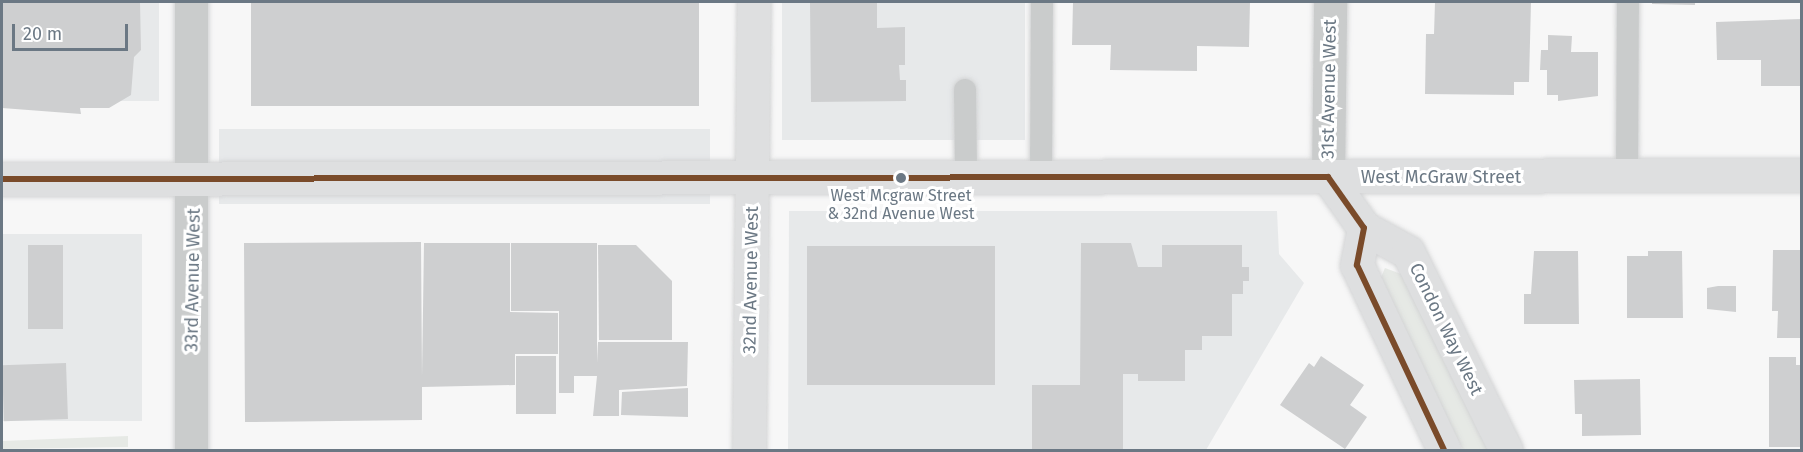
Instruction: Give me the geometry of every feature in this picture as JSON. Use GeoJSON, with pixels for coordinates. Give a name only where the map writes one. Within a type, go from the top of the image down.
{"type":"FeatureCollection","features":[{"type":"Feature","properties":{"kind":"main road","name":"32nd Avenue West"},"geometry":{"type":"LineString","coordinates":[[749,450],[754,2]]}},
{"type":"Feature","properties":{"kind":"main road","name":"West McGraw Street"},"geometry":{"type":"LineString","coordinates":[[2,179],[1802,175]]}},
{"type":"Feature","properties":{"kind":"main road","name":"Condon Way West"},"geometry":{"type":"LineString","coordinates":[[1328,177],[1364,228],[1408,252],[1506,450]]}},
{"type":"Feature","properties":{"kind":"main road"},"geometry":{"type":"LineString","coordinates":[[1364,228],[1357,265],[1444,450]]}},
{"type":"Feature","properties":{"kind":"street","name":"33rd Avenue West"},"geometry":{"type":"LineString","coordinates":[[191,2],[194,179],[191,450]]}},
{"type":"Feature","properties":{"kind":"street","name":"31st Avenue West"},"geometry":{"type":"LineString","coordinates":[[1328,177],[1330,2]]}},
{"type":"Feature","properties":{"kind":"lane"},"geometry":{"type":"LineString","coordinates":[[1041,177],[1042,2]]}},
{"type":"Feature","properties":{"kind":"lane"},"geometry":{"type":"LineString","coordinates":[[1626,176],[1628,2]]}},
{"type":"Feature","properties":{"kind":"lane"},"geometry":{"type":"LineString","coordinates":[[965,90],[966,177]]}},
{"type":"Feature","properties":{"kind":"shaded area"},"geometry":{"type":"Polygon","coordinates":[[[2,2],[159,2],[159,101],[2,101],[2,2]]]}},
{"type":"Feature","properties":{"kind":"shaded area"},"geometry":{"type":"Polygon","coordinates":[[[782,2],[1025,2],[1025,140],[782,140],[782,2]]]}},
{"type":"Feature","properties":{"kind":"shaded area"},"geometry":{"type":"Polygon","coordinates":[[[219,129],[710,129],[710,204],[219,204],[219,129]]]}},
{"type":"Feature","properties":{"kind":"shaded area"},"geometry":{"type":"Polygon","coordinates":[[[789,211],[1277,211],[1279,254],[1304,283],[1206,450],[788,450],[789,211]]]}},
{"type":"Feature","properties":{"kind":"shaded area"},"geometry":{"type":"Polygon","coordinates":[[[2,234],[142,234],[142,421],[2,421],[2,234]]]}},
{"type":"Feature","properties":{"kind":"shaded area"},"geometry":{"type":"Polygon","coordinates":[[[1385,268],[1401,274],[1488,450],[1463,450],[1379,282],[1385,268]]]}},
{"type":"Feature","properties":{"kind":"shaded area"},"geometry":{"type":"Polygon","coordinates":[[[128,436],[128,447],[2,449],[2,441],[128,436]]]}},
{"type":"Feature","properties":{"kind":"building"},"geometry":{"type":"Polygon","coordinates":[[[2,2],[140,2],[141,50],[134,57],[131,95],[109,108],[80,108],[81,114],[2,108],[2,2]]]}},
{"type":"Feature","properties":{"kind":"building"},"geometry":{"type":"Polygon","coordinates":[[[251,2],[699,2],[699,106],[251,106],[251,2]]]}},
{"type":"Feature","properties":{"kind":"building"},"geometry":{"type":"Polygon","coordinates":[[[810,2],[877,2],[877,28],[905,27],[905,65],[899,65],[900,80],[906,80],[906,101],[811,102],[810,2]]]}},
{"type":"Feature","properties":{"kind":"building"},"geometry":{"type":"Polygon","coordinates":[[[1073,2],[1250,2],[1249,47],[1197,46],[1197,71],[1110,70],[1111,45],[1072,45],[1073,2]]]}},
{"type":"Feature","properties":{"kind":"building"},"geometry":{"type":"Polygon","coordinates":[[[1435,2],[1531,2],[1529,82],[1514,82],[1514,95],[1425,94],[1426,34],[1434,34],[1435,2]]]}},
{"type":"Feature","properties":{"kind":"building"},"geometry":{"type":"Polygon","coordinates":[[[1652,2],[1695,2],[1695,5],[1652,4],[1652,2]]]}},
{"type":"Feature","properties":{"kind":"building"},"geometry":{"type":"Polygon","coordinates":[[[1802,19],[1802,86],[1761,86],[1761,60],[1717,60],[1716,22],[1802,19]]]}},
{"type":"Feature","properties":{"kind":"building"},"geometry":{"type":"Polygon","coordinates":[[[1548,35],[1572,36],[1571,52],[1598,52],[1598,96],[1558,101],[1558,95],[1547,95],[1547,70],[1540,70],[1541,50],[1548,50],[1548,35]]]}},
{"type":"Feature","properties":{"kind":"building"},"geometry":{"type":"Polygon","coordinates":[[[421,242],[422,377],[424,243],[510,243],[510,312],[558,313],[558,354],[515,354],[515,385],[422,387],[422,420],[245,422],[244,243],[421,242]]]}},
{"type":"Feature","properties":{"kind":"building"},"geometry":{"type":"Polygon","coordinates":[[[511,243],[597,243],[597,363],[598,342],[688,342],[687,386],[619,390],[619,416],[593,416],[597,376],[574,376],[574,393],[559,393],[559,311],[511,311],[511,243]]]}},
{"type":"Feature","properties":{"kind":"building"},"geometry":{"type":"Polygon","coordinates":[[[1081,243],[1131,243],[1138,267],[1162,267],[1162,245],[1242,245],[1242,267],[1249,267],[1249,281],[1243,281],[1243,294],[1232,294],[1232,336],[1202,336],[1202,350],[1185,350],[1185,381],[1138,381],[1138,374],[1123,374],[1123,450],[1032,450],[1032,385],[1080,385],[1081,243]]]}},
{"type":"Feature","properties":{"kind":"building"},"geometry":{"type":"Polygon","coordinates":[[[28,245],[63,245],[63,329],[28,329],[28,245]]]}},
{"type":"Feature","properties":{"kind":"building"},"geometry":{"type":"Polygon","coordinates":[[[598,245],[636,245],[672,281],[672,340],[599,340],[598,245]]]}},
{"type":"Feature","properties":{"kind":"building"},"geometry":{"type":"Polygon","coordinates":[[[807,246],[995,246],[995,385],[807,385],[807,246]]]}},
{"type":"Feature","properties":{"kind":"building"},"geometry":{"type":"Polygon","coordinates":[[[1773,250],[1802,250],[1802,338],[1777,338],[1778,311],[1772,311],[1773,250]]]}},
{"type":"Feature","properties":{"kind":"building"},"geometry":{"type":"Polygon","coordinates":[[[1534,251],[1578,251],[1579,324],[1524,324],[1524,294],[1531,294],[1534,251]]]}},
{"type":"Feature","properties":{"kind":"building"},"geometry":{"type":"Polygon","coordinates":[[[1648,251],[1682,251],[1683,318],[1627,318],[1627,256],[1648,256],[1648,251]]]}},
{"type":"Feature","properties":{"kind":"building"},"geometry":{"type":"Polygon","coordinates":[[[1736,286],[1736,312],[1707,309],[1707,288],[1736,286]]]}},
{"type":"Feature","properties":{"kind":"building"},"geometry":{"type":"Polygon","coordinates":[[[516,356],[556,356],[556,414],[516,414],[516,356]]]}},
{"type":"Feature","properties":{"kind":"building"},"geometry":{"type":"Polygon","coordinates":[[[1321,356],[1364,385],[1350,405],[1367,417],[1345,449],[1280,405],[1309,363],[1314,367],[1321,356]]]}},
{"type":"Feature","properties":{"kind":"building"},"geometry":{"type":"Polygon","coordinates":[[[1769,357],[1796,357],[1796,365],[1802,365],[1802,447],[1769,447],[1769,357]]]}},
{"type":"Feature","properties":{"kind":"building"},"geometry":{"type":"Polygon","coordinates":[[[66,363],[68,419],[4,421],[2,365],[66,363]]]}},
{"type":"Feature","properties":{"kind":"building"},"geometry":{"type":"Polygon","coordinates":[[[1640,379],[1641,435],[1582,436],[1582,414],[1575,414],[1574,380],[1640,379]]]}},
{"type":"Feature","properties":{"kind":"building"},"geometry":{"type":"Polygon","coordinates":[[[688,388],[688,417],[621,415],[622,392],[688,388]]]}},
{"type":"Feature","properties":{"kind":"transit line"},"geometry":{"type":"LineString","coordinates":[[2,179],[1328,177],[1364,228],[1357,265],[1444,450]]}},
{"type":"Feature","properties":{"kind":"place","name":"West Mcgraw Street & 32nd Avenue West"},"geometry":{"type":"Point","coordinates":[901,178]}}]}
